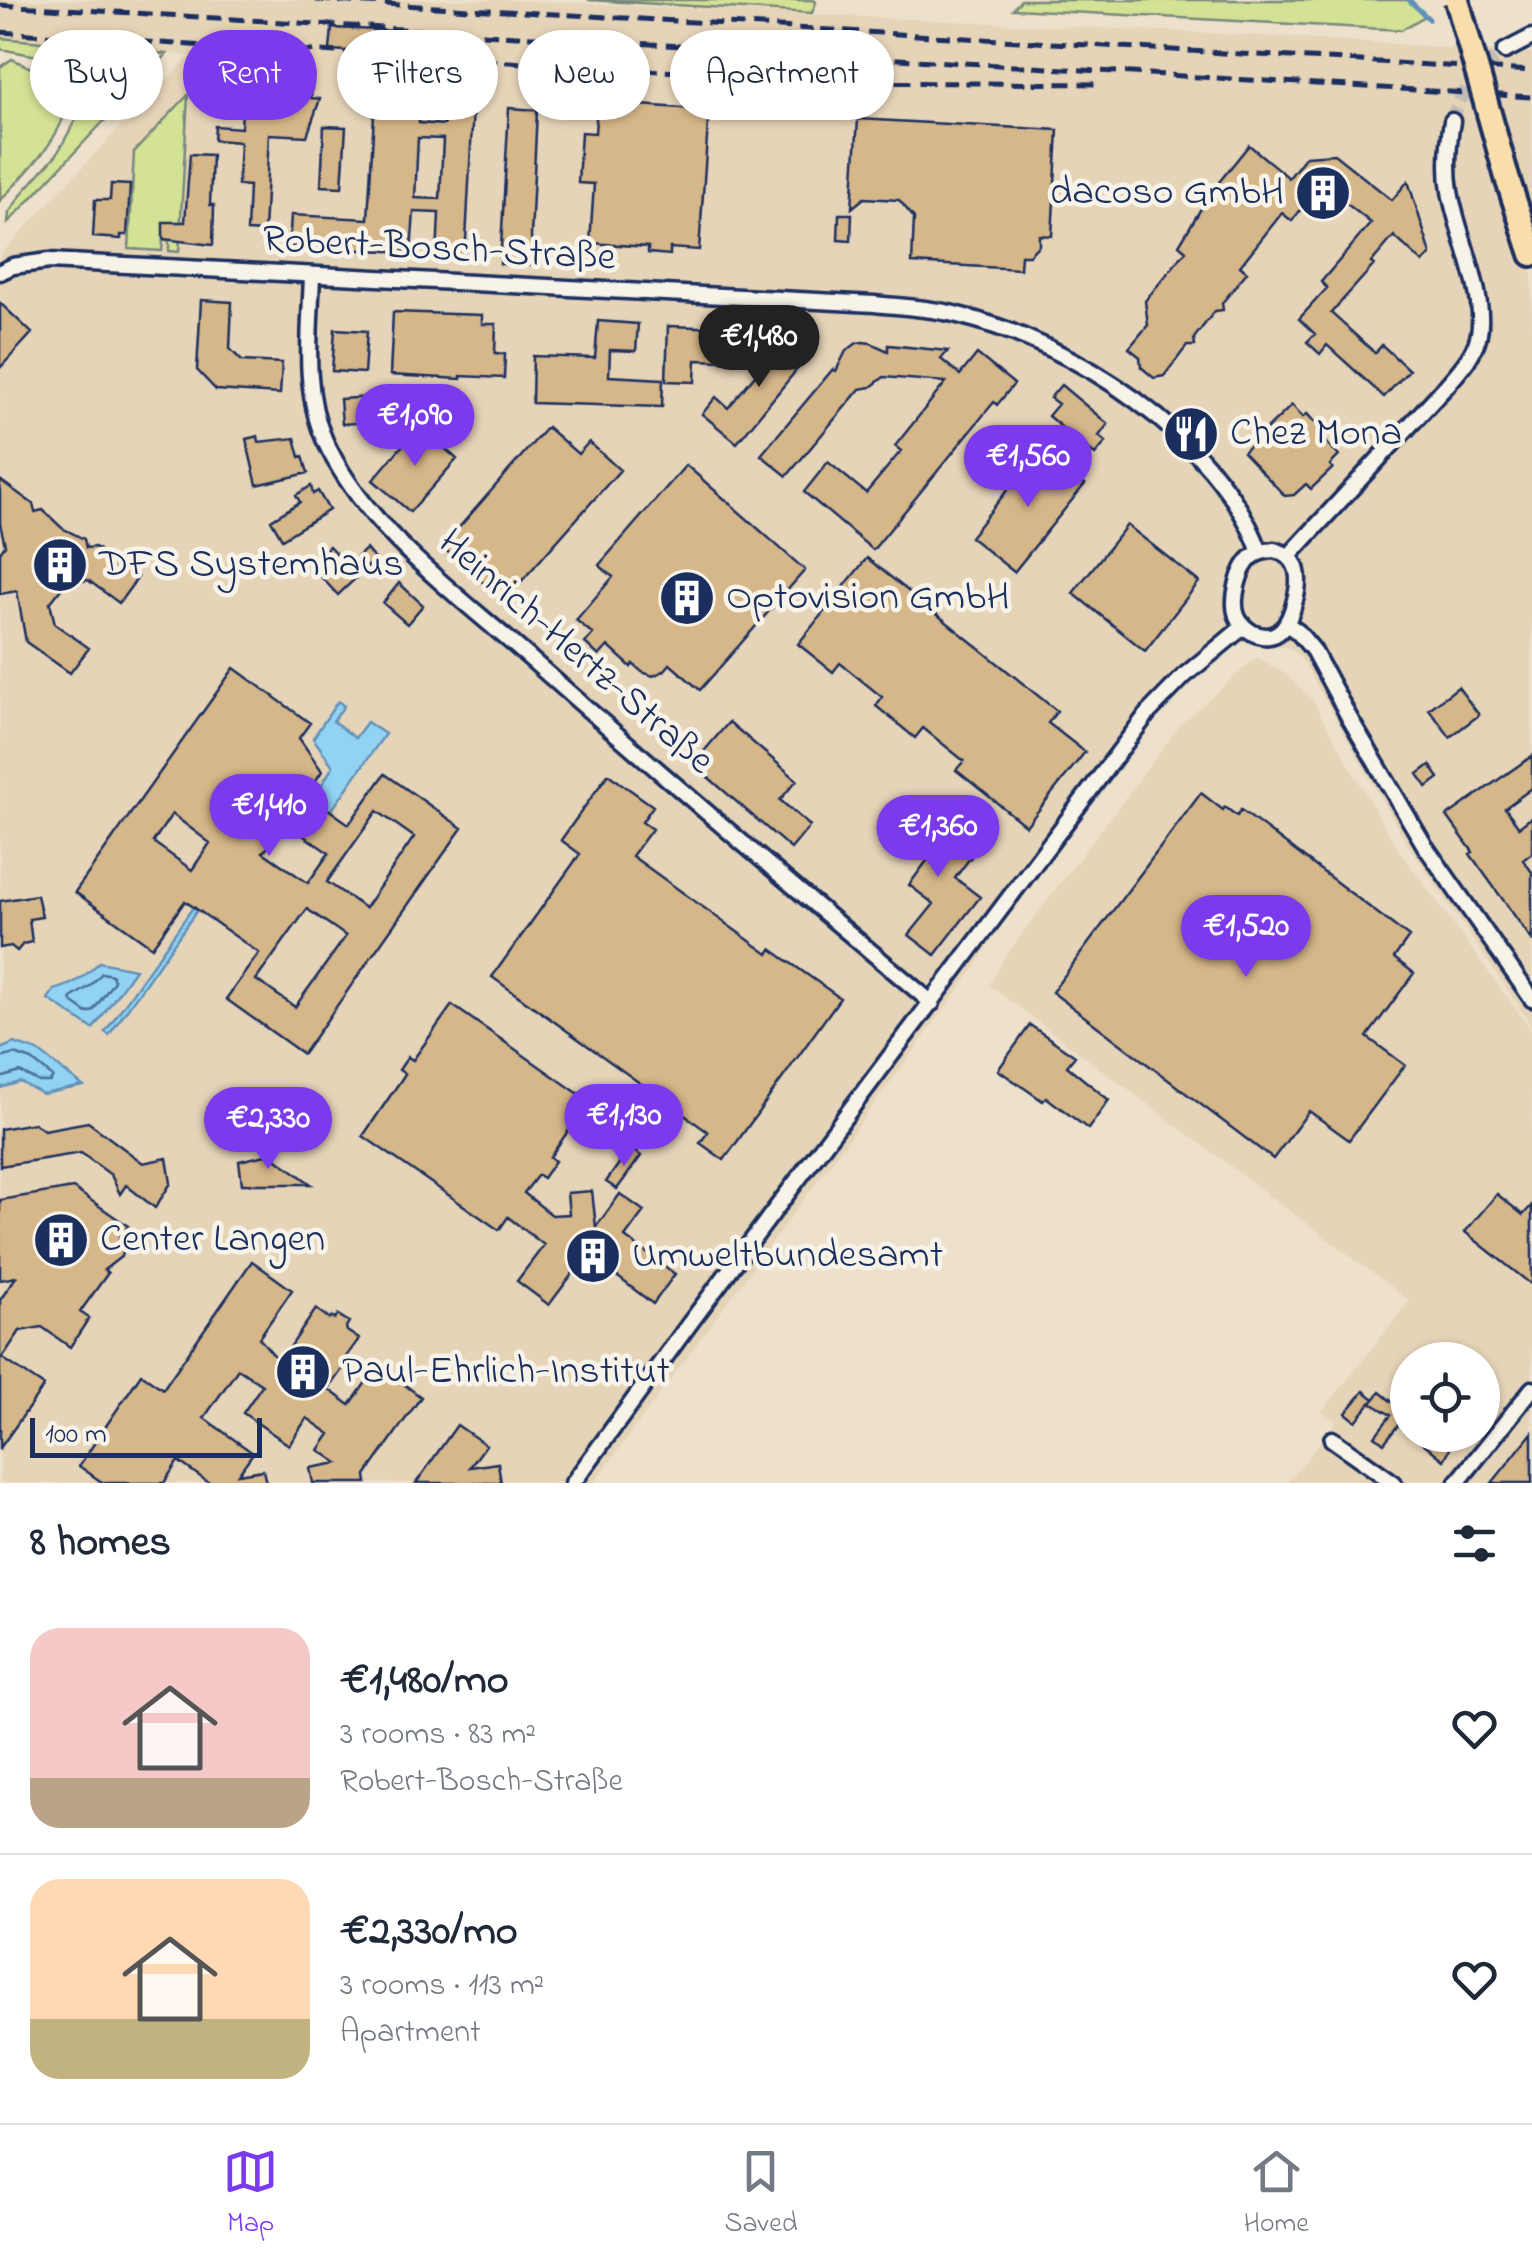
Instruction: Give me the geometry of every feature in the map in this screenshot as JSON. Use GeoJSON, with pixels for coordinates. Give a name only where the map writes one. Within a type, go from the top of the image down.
{"type":"FeatureCollection","features":[{"type":"Feature","properties":{"kind":"main road"},"geometry":{"type":"LineString","coordinates":[[1457,0],[1532,254]]}},
{"type":"Feature","properties":{"kind":"street"},"geometry":{"type":"LineString","coordinates":[[1505,51],[1530,38]]}},
{"type":"Feature","properties":{"kind":"street"},"geometry":{"type":"LineString","coordinates":[[1289,556],[1456,374],[1478,338],[1480,314],[1476,293],[1450,194],[1447,149],[1452,121]]}},
{"type":"Feature","properties":{"kind":"street","name":"Robert-Bosch-Straße"},"geometry":{"type":"LineString","coordinates":[[0,272],[13,266],[50,262],[875,304],[940,311],[970,318],[1054,351],[1118,386],[1145,406],[1191,448],[1236,501],[1260,552]]}},
{"type":"Feature","properties":{"kind":"street","name":"Heinrich-Hertz-Straße"},"geometry":{"type":"LineString","coordinates":[[312,276],[310,374],[317,422],[347,482],[376,518],[593,714],[932,1002]]}},
{"type":"Feature","properties":{"kind":"street"},"geometry":{"type":"LineString","coordinates":[[1274,550],[1289,556],[1298,568],[1299,580],[1288,624],[1267,635],[1253,633],[1243,627],[1235,599],[1245,564],[1260,552],[1274,550]]}},
{"type":"Feature","properties":{"kind":"street"},"geometry":{"type":"LineString","coordinates":[[1288,624],[1313,650],[1412,825],[1532,999]]}},
{"type":"Feature","properties":{"kind":"street"},"geometry":{"type":"LineString","coordinates":[[573,1483],[1148,713],[1184,676],[1243,627]]}},
{"type":"Feature","properties":{"kind":"street"},"geometry":{"type":"LineString","coordinates":[[1457,1483],[1532,1389]]}},
{"type":"Feature","properties":{"kind":"street"},"geometry":{"type":"LineString","coordinates":[[1332,1439],[1394,1483]]}},
{"type":"Feature","properties":{"kind":"shaded area"},"geometry":{"type":"Polygon","coordinates":[[[0,0],[509,0],[1290,37],[1532,53],[1532,1026],[1406,842],[1304,663],[1285,647],[1258,646],[1251,639],[1245,640],[1184,676],[1033,867],[975,968],[594,1483],[0,1483],[0,255],[127,120],[163,120],[163,83],[183,64],[183,120],[317,120],[317,30],[183,30],[183,55],[163,53],[163,30],[30,30],[30,41],[0,38],[0,0]]]}},
{"type":"Feature","properties":{"kind":"shaded area"},"geometry":{"type":"Polygon","coordinates":[[[1257,657],[1281,671],[1311,698],[1396,846],[1532,1031],[1532,1483],[1287,1483],[1336,1422],[1322,1411],[1410,1301],[989,985],[1006,955],[1181,724],[1257,657]]]}},
{"type":"Feature","properties":{"kind":"green space"},"geometry":{"type":"Polygon","coordinates":[[[588,0],[814,0],[816,2],[812,13],[588,0]]]}},
{"type":"Feature","properties":{"kind":"green space"},"geometry":{"type":"Polygon","coordinates":[[[1021,0],[1411,0],[1425,16],[1401,30],[1013,9],[1021,0]]]}},
{"type":"Feature","properties":{"kind":"green space"},"geometry":{"type":"Polygon","coordinates":[[[0,38],[30,41],[30,55],[0,49],[0,38]]]}},
{"type":"Feature","properties":{"kind":"green space"},"geometry":{"type":"Polygon","coordinates":[[[12,59],[30,68],[30,120],[62,120],[53,139],[0,201],[0,67],[12,59]]]}},
{"type":"Feature","properties":{"kind":"green space"},"geometry":{"type":"Polygon","coordinates":[[[183,100],[183,120],[187,120],[179,252],[169,251],[169,240],[163,240],[162,251],[129,249],[134,152],[183,100]]]}},
{"type":"Feature","properties":{"kind":"green space"},"geometry":{"type":"Polygon","coordinates":[[[75,120],[105,120],[8,223],[9,213],[24,191],[57,154],[75,120]]]}},
{"type":"Feature","properties":{"kind":"water"},"geometry":{"type":"Polygon","coordinates":[[[338,701],[344,706],[333,721],[355,738],[367,722],[385,734],[331,811],[314,798],[333,766],[313,738],[338,701]]]}},
{"type":"Feature","properties":{"kind":"water"},"geometry":{"type":"Polygon","coordinates":[[[201,896],[205,899],[109,1035],[105,1032],[201,896]]]}},
{"type":"Feature","properties":{"kind":"water"},"geometry":{"type":"Polygon","coordinates":[[[99,962],[135,969],[93,1029],[48,999],[54,990],[79,979],[99,962]]]}},
{"type":"Feature","properties":{"kind":"water"},"geometry":{"type":"Polygon","coordinates":[[[14,1043],[38,1051],[83,1086],[43,1094],[20,1082],[0,1088],[0,1049],[14,1043]]]}},
{"type":"Feature","properties":{"kind":"building"},"geometry":{"type":"Polygon","coordinates":[[[332,28],[377,30],[337,30],[337,50],[330,50],[332,28]]]}},
{"type":"Feature","properties":{"kind":"building"},"geometry":{"type":"Polygon","coordinates":[[[650,106],[670,107],[670,120],[708,120],[699,250],[670,248],[670,255],[648,253],[648,247],[590,243],[594,184],[578,183],[581,132],[595,133],[596,120],[650,120],[650,106]]]}},
{"type":"Feature","properties":{"kind":"building"},"geometry":{"type":"Polygon","coordinates":[[[509,108],[518,109],[518,120],[537,120],[531,237],[534,245],[531,265],[500,264],[509,108]]]}},
{"type":"Feature","properties":{"kind":"building"},"geometry":{"type":"Polygon","coordinates":[[[241,120],[313,120],[307,136],[269,134],[264,232],[247,231],[249,186],[238,185],[240,142],[214,140],[215,126],[241,128],[241,120]]]}},
{"type":"Feature","properties":{"kind":"building"},"geometry":{"type":"Polygon","coordinates":[[[374,120],[419,120],[444,125],[444,120],[472,120],[465,259],[437,257],[439,213],[414,212],[411,252],[289,247],[291,215],[368,219],[374,120]],[[418,138],[415,198],[440,199],[443,139],[418,138]]]}},
{"type":"Feature","properties":{"kind":"building"},"geometry":{"type":"Polygon","coordinates":[[[858,120],[1058,130],[1052,236],[1039,235],[1039,245],[1029,255],[1021,255],[1020,269],[912,263],[914,218],[899,200],[864,198],[852,208],[858,120]]]}},
{"type":"Feature","properties":{"kind":"building"},"geometry":{"type":"Polygon","coordinates":[[[324,126],[346,127],[342,187],[321,186],[324,126]]]}},
{"type":"Feature","properties":{"kind":"building"},"geometry":{"type":"Polygon","coordinates":[[[1249,145],[1289,178],[1306,156],[1334,154],[1392,200],[1408,181],[1431,254],[1423,263],[1394,236],[1331,313],[1375,353],[1382,345],[1409,370],[1384,397],[1327,345],[1320,354],[1307,342],[1315,334],[1299,319],[1327,288],[1321,282],[1371,223],[1342,200],[1307,202],[1292,221],[1282,213],[1240,266],[1247,272],[1222,303],[1223,310],[1215,311],[1194,338],[1195,346],[1187,346],[1164,376],[1154,378],[1129,348],[1148,325],[1145,301],[1186,251],[1179,245],[1211,192],[1249,145]]]}},
{"type":"Feature","properties":{"kind":"building"},"geometry":{"type":"Polygon","coordinates":[[[190,154],[212,155],[213,245],[163,239],[163,222],[185,222],[190,154]]]}},
{"type":"Feature","properties":{"kind":"building"},"geometry":{"type":"Polygon","coordinates":[[[111,184],[130,185],[127,235],[121,235],[121,239],[93,237],[95,200],[110,200],[111,184]]]}},
{"type":"Feature","properties":{"kind":"building"},"geometry":{"type":"Polygon","coordinates":[[[839,214],[852,214],[851,241],[838,240],[839,214]]]}},
{"type":"Feature","properties":{"kind":"building"},"geometry":{"type":"Polygon","coordinates":[[[201,300],[232,302],[230,349],[242,361],[282,363],[280,394],[216,390],[197,370],[201,300]]]}},
{"type":"Feature","properties":{"kind":"building"},"geometry":{"type":"Polygon","coordinates":[[[0,303],[32,333],[0,368],[0,303]]]}},
{"type":"Feature","properties":{"kind":"building"},"geometry":{"type":"Polygon","coordinates":[[[393,312],[482,315],[482,324],[496,324],[495,353],[505,354],[504,378],[390,375],[393,312]]]}},
{"type":"Feature","properties":{"kind":"building"},"geometry":{"type":"Polygon","coordinates":[[[598,321],[638,324],[636,351],[610,350],[609,376],[663,379],[662,407],[532,403],[533,356],[595,358],[598,321]]]}},
{"type":"Feature","properties":{"kind":"building"},"geometry":{"type":"Polygon","coordinates":[[[668,326],[724,328],[723,361],[696,360],[695,382],[666,381],[668,326]]]}},
{"type":"Feature","properties":{"kind":"building"},"geometry":{"type":"Polygon","coordinates":[[[335,329],[367,331],[364,373],[332,371],[335,329]]]}},
{"type":"Feature","properties":{"kind":"building"},"geometry":{"type":"Polygon","coordinates":[[[789,333],[812,351],[737,443],[702,414],[716,397],[728,408],[789,333]]]}},
{"type":"Feature","properties":{"kind":"building"},"geometry":{"type":"Polygon","coordinates":[[[863,342],[888,351],[888,345],[948,351],[941,359],[960,375],[977,354],[1014,384],[997,405],[994,402],[873,550],[804,492],[828,462],[866,493],[901,451],[895,446],[946,382],[884,377],[871,387],[860,389],[787,476],[761,455],[833,369],[836,371],[846,351],[863,342]]]}},
{"type":"Feature","properties":{"kind":"building"},"geometry":{"type":"Polygon","coordinates":[[[1061,385],[1108,424],[1099,436],[1106,442],[1095,455],[1048,416],[1058,404],[1050,398],[1061,385]]]}},
{"type":"Feature","properties":{"kind":"building"},"geometry":{"type":"Polygon","coordinates":[[[389,396],[390,412],[383,413],[383,421],[342,424],[340,399],[389,396]]]}},
{"type":"Feature","properties":{"kind":"building"},"geometry":{"type":"Polygon","coordinates":[[[1292,405],[1327,434],[1322,438],[1339,456],[1330,465],[1333,468],[1311,489],[1306,484],[1294,495],[1285,496],[1243,452],[1292,405]]]}},
{"type":"Feature","properties":{"kind":"building"},"geometry":{"type":"Polygon","coordinates":[[[419,426],[457,459],[410,512],[373,480],[419,426]]]}},
{"type":"Feature","properties":{"kind":"building"},"geometry":{"type":"Polygon","coordinates":[[[547,427],[578,454],[589,442],[620,470],[504,601],[442,547],[547,427]]]}},
{"type":"Feature","properties":{"kind":"building"},"geometry":{"type":"Polygon","coordinates":[[[258,436],[259,442],[295,438],[308,473],[257,485],[246,439],[258,436]]]}},
{"type":"Feature","properties":{"kind":"building"},"geometry":{"type":"Polygon","coordinates":[[[1041,448],[1085,484],[1014,572],[970,537],[1041,448]]]}},
{"type":"Feature","properties":{"kind":"building","name":"Optovision GmbH"},"geometry":{"type":"Polygon","coordinates":[[[686,465],[805,570],[700,690],[670,664],[653,676],[633,664],[631,667],[608,646],[599,656],[585,643],[593,634],[576,620],[613,577],[599,565],[686,465]]]}},
{"type":"Feature","properties":{"kind":"building","name":"DFS Systemhaus"},"geometry":{"type":"Polygon","coordinates":[[[0,480],[33,504],[35,512],[43,510],[62,528],[84,539],[86,548],[95,547],[138,577],[119,603],[88,580],[65,584],[50,603],[55,624],[89,648],[70,673],[26,642],[17,591],[0,594],[0,552],[5,545],[0,524],[0,480]]]}},
{"type":"Feature","properties":{"kind":"building"},"geometry":{"type":"Polygon","coordinates":[[[311,486],[313,494],[318,491],[329,510],[282,539],[271,520],[300,502],[296,495],[311,486]]]}},
{"type":"Feature","properties":{"kind":"building"},"geometry":{"type":"Polygon","coordinates":[[[1127,525],[1199,582],[1145,651],[1073,593],[1127,525]]]}},
{"type":"Feature","properties":{"kind":"building"},"geometry":{"type":"Polygon","coordinates":[[[329,546],[348,566],[366,549],[375,560],[338,595],[310,565],[329,546]]]}},
{"type":"Feature","properties":{"kind":"building"},"geometry":{"type":"Polygon","coordinates":[[[867,558],[1057,711],[1048,723],[1085,752],[1026,826],[956,770],[964,761],[923,728],[915,738],[876,706],[882,697],[840,663],[833,672],[798,644],[867,558]]]}},
{"type":"Feature","properties":{"kind":"building"},"geometry":{"type":"Polygon","coordinates":[[[399,583],[423,605],[407,624],[383,603],[399,583]]]}},
{"type":"Feature","properties":{"kind":"building"},"geometry":{"type":"Polygon","coordinates":[[[234,668],[310,723],[299,738],[322,771],[307,794],[349,824],[385,774],[462,828],[303,1054],[226,999],[259,953],[185,901],[152,947],[75,892],[234,668]],[[377,811],[327,882],[365,908],[414,837],[377,811]],[[172,814],[153,842],[192,870],[210,843],[172,814]],[[289,826],[263,852],[308,883],[329,853],[289,826]],[[307,909],[256,980],[295,1007],[346,936],[307,909]]]}},
{"type":"Feature","properties":{"kind":"building"},"geometry":{"type":"Polygon","coordinates":[[[1458,687],[1479,715],[1450,737],[1429,709],[1458,687]]]}},
{"type":"Feature","properties":{"kind":"building"},"geometry":{"type":"Polygon","coordinates":[[[729,722],[797,780],[780,800],[810,826],[791,849],[693,764],[729,722]]]}},
{"type":"Feature","properties":{"kind":"building"},"geometry":{"type":"Polygon","coordinates":[[[1532,756],[1532,788],[1505,808],[1519,827],[1532,817],[1532,853],[1523,860],[1532,872],[1532,940],[1447,816],[1532,756]]]}},
{"type":"Feature","properties":{"kind":"building"},"geometry":{"type":"Polygon","coordinates":[[[1430,765],[1439,778],[1427,787],[1418,774],[1430,765]]]}},
{"type":"Feature","properties":{"kind":"building"},"geometry":{"type":"Polygon","coordinates":[[[608,774],[653,806],[642,822],[652,829],[632,856],[768,954],[771,949],[840,998],[724,1160],[700,1143],[708,1132],[492,977],[580,854],[561,840],[608,774]]]}},
{"type":"Feature","properties":{"kind":"building"},"geometry":{"type":"Polygon","coordinates":[[[1201,793],[1237,816],[1241,810],[1409,937],[1394,958],[1414,973],[1367,1037],[1405,1065],[1349,1140],[1309,1111],[1273,1159],[1052,992],[1201,793]]]}},
{"type":"Feature","properties":{"kind":"building"},"geometry":{"type":"Polygon","coordinates":[[[914,808],[973,854],[955,878],[980,897],[935,955],[909,935],[934,904],[909,885],[929,858],[895,832],[914,808]]]}},
{"type":"Feature","properties":{"kind":"building"},"geometry":{"type":"Polygon","coordinates":[[[37,895],[42,917],[29,919],[32,942],[17,951],[11,946],[0,948],[0,901],[37,895]]]}},
{"type":"Feature","properties":{"kind":"building"},"geometry":{"type":"Polygon","coordinates":[[[452,1005],[589,1101],[550,1157],[555,1161],[543,1178],[538,1175],[524,1193],[552,1215],[569,1214],[567,1193],[592,1191],[596,1227],[620,1194],[644,1211],[625,1237],[675,1274],[653,1304],[605,1267],[576,1269],[549,1305],[517,1281],[544,1245],[508,1217],[499,1230],[363,1136],[405,1074],[399,1070],[403,1064],[408,1057],[413,1060],[452,1005]]]}},
{"type":"Feature","properties":{"kind":"building"},"geometry":{"type":"Polygon","coordinates":[[[1030,1025],[1075,1056],[1067,1066],[1109,1100],[1088,1129],[1046,1097],[1043,1101],[998,1070],[1030,1025]]]}},
{"type":"Feature","properties":{"kind":"building"},"geometry":{"type":"Polygon","coordinates":[[[88,1122],[143,1163],[167,1158],[171,1183],[155,1208],[126,1185],[120,1194],[111,1175],[81,1153],[0,1166],[0,1129],[34,1123],[44,1130],[88,1122]]]}},
{"type":"Feature","properties":{"kind":"building"},"geometry":{"type":"Polygon","coordinates":[[[630,1148],[641,1156],[617,1189],[606,1182],[630,1148]]]}},
{"type":"Feature","properties":{"kind":"building"},"geometry":{"type":"Polygon","coordinates":[[[270,1154],[311,1184],[242,1184],[239,1161],[270,1154]]]}},
{"type":"Feature","properties":{"kind":"building","name":"Center Langen"},"geometry":{"type":"Polygon","coordinates":[[[73,1188],[128,1226],[119,1238],[124,1249],[122,1256],[104,1270],[108,1273],[80,1312],[89,1318],[70,1347],[42,1327],[20,1331],[2,1358],[44,1386],[0,1448],[0,1300],[16,1277],[0,1280],[0,1200],[73,1188]]]}},
{"type":"Feature","properties":{"kind":"building"},"geometry":{"type":"Polygon","coordinates":[[[1497,1194],[1523,1215],[1532,1205],[1532,1285],[1465,1232],[1497,1194]]]}},
{"type":"Feature","properties":{"kind":"building","name":"Paul-Ehrlich-Institut"},"geometry":{"type":"Polygon","coordinates":[[[252,1261],[292,1290],[259,1338],[280,1362],[316,1309],[330,1319],[338,1315],[349,1322],[347,1331],[359,1339],[328,1389],[350,1405],[376,1368],[390,1378],[399,1374],[409,1380],[405,1385],[421,1397],[366,1475],[367,1483],[313,1483],[310,1468],[338,1463],[319,1450],[330,1434],[307,1418],[289,1445],[243,1413],[262,1385],[238,1369],[204,1418],[253,1453],[238,1474],[263,1470],[266,1483],[209,1483],[178,1461],[164,1483],[103,1483],[79,1466],[141,1374],[163,1389],[252,1261]]]}},
{"type":"Feature","properties":{"kind":"building"},"geometry":{"type":"Polygon","coordinates":[[[1364,1391],[1374,1399],[1356,1421],[1346,1413],[1364,1391]]]}},
{"type":"Feature","properties":{"kind":"building"},"geometry":{"type":"Polygon","coordinates":[[[1380,1392],[1390,1400],[1390,1414],[1371,1403],[1380,1392]]]}},
{"type":"Feature","properties":{"kind":"building"},"geometry":{"type":"Polygon","coordinates":[[[1390,1416],[1390,1435],[1384,1443],[1375,1436],[1390,1416]]]}},
{"type":"Feature","properties":{"kind":"building"},"geometry":{"type":"Polygon","coordinates":[[[457,1425],[486,1445],[470,1467],[498,1463],[501,1483],[416,1483],[457,1425]]]}},
{"type":"Feature","properties":{"kind":"building"},"geometry":{"type":"Polygon","coordinates":[[[1532,1433],[1532,1483],[1492,1483],[1532,1433]]]}},
{"type":"Feature","properties":{"kind":"waterway"},"geometry":{"type":"LineString","coordinates":[[1409,0],[1429,19]]}},
{"type":"Feature","properties":{"kind":"tunnel"},"geometry":{"type":"LineString","coordinates":[[1452,121],[1472,81],[1505,51]]}},
{"type":"Feature","properties":{"kind":"railway"},"geometry":{"type":"LineString","coordinates":[[316,0],[1532,71]]}},
{"type":"Feature","properties":{"kind":"railway"},"geometry":{"type":"LineString","coordinates":[[0,5],[1532,97]]}},
{"type":"Feature","properties":{"kind":"railway"},"geometry":{"type":"LineString","coordinates":[[0,32],[848,82],[1098,84]]}},
{"type":"Feature","properties":{"kind":"place","name":"dacoso GmbH"},"geometry":{"type":"Point","coordinates":[1323,193]}},
{"type":"Feature","properties":{"kind":"place","name":"Chez Mona"},"geometry":{"type":"Point","coordinates":[1191,434]}},
{"type":"Feature","properties":{"kind":"place","name":"DFS Systemhaus"},"geometry":{"type":"Point","coordinates":[60,565]}},
{"type":"Feature","properties":{"kind":"place","name":"Optovision GmbH"},"geometry":{"type":"Point","coordinates":[687,598]}},
{"type":"Feature","properties":{"kind":"place","name":"Center Langen"},"geometry":{"type":"Point","coordinates":[61,1240]}},
{"type":"Feature","properties":{"kind":"place","name":"Umweltbundesamt"},"geometry":{"type":"Point","coordinates":[593,1256]}},
{"type":"Feature","properties":{"kind":"place","name":"Paul-Ehrlich-Institut"},"geometry":{"type":"Point","coordinates":[303,1372]}}]}
